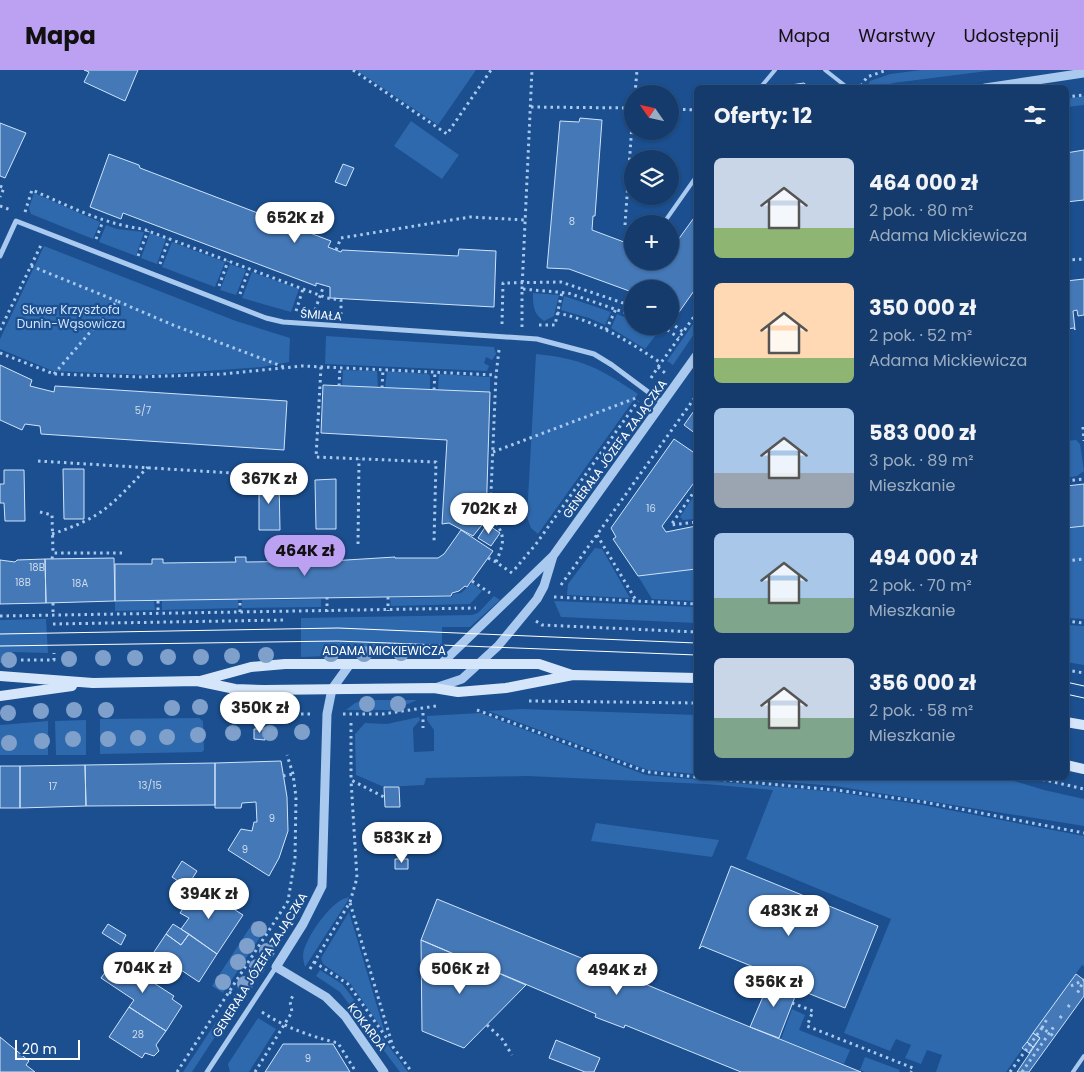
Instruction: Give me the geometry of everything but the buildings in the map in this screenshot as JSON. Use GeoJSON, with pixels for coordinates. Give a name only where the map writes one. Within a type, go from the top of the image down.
{"type":"FeatureCollection","features":[{"type":"Feature","properties":{"kind":"main road","name":"ADAMA MICKIEWICZA"},"geometry":{"type":"LineString","coordinates":[[0,676],[92,683],[197,681],[266,665],[442,663],[539,664],[572,675]]}},
{"type":"Feature","properties":{"kind":"main road","name":"ADAMA MICKIEWICZA"},"geometry":{"type":"LineString","coordinates":[[197,681],[236,689],[434,688],[458,692],[506,688],[572,675],[694,678]]}},
{"type":"Feature","properties":{"kind":"main road","name":"ADAMA MICKIEWICZA"},"geometry":{"type":"LineString","coordinates":[[0,696],[92,683]]}},
{"type":"Feature","properties":{"kind":"main road"},"geometry":{"type":"LineString","coordinates":[[1069,722],[1084,725]]}},
{"type":"Feature","properties":{"kind":"main road"},"geometry":{"type":"LineString","coordinates":[[1069,766],[1084,769]]}},
{"type":"Feature","properties":{"kind":"street"},"geometry":{"type":"LineString","coordinates":[[1005,85],[1084,73]]}},
{"type":"Feature","properties":{"kind":"street","name":"ŚMIAŁA"},"geometry":{"type":"LineString","coordinates":[[0,256],[16,221],[266,318],[283,322],[521,337],[565,345],[594,354],[663,403]]}},
{"type":"Feature","properties":{"kind":"street","name":"GENERAŁA JÓZEFA ZAJĄCZKA"},"geometry":{"type":"LineString","coordinates":[[442,663],[553,556],[694,359]]}},
{"type":"Feature","properties":{"kind":"street","name":"GENERAŁA JÓZEFA ZAJĄCZKA"},"geometry":{"type":"LineString","coordinates":[[434,688],[462,679],[481,664],[519,623],[544,586],[553,556]]}},
{"type":"Feature","properties":{"kind":"street","name":"GENERAŁA JÓZEFA ZAJĄCZKA"},"geometry":{"type":"LineString","coordinates":[[207,1072],[307,917],[322,886],[327,714],[332,689],[350,664]]}},
{"type":"Feature","properties":{"kind":"street","name":"KOKARDA"},"geometry":{"type":"LineString","coordinates":[[276,967],[326,997],[338,1010],[384,1072]]}},
{"type":"Feature","properties":{"kind":"lane"},"geometry":{"type":"LineString","coordinates":[[762,85],[775,70]]}},
{"type":"Feature","properties":{"kind":"lane"},"geometry":{"type":"LineString","coordinates":[[824,70],[844,85]]}},
{"type":"Feature","properties":{"kind":"lane"},"geometry":{"type":"LineString","coordinates":[[669,215],[694,180]]}},
{"type":"Feature","properties":{"kind":"lane"},"geometry":{"type":"LineString","coordinates":[[1073,1072],[1084,1056]]}},
{"type":"Feature","properties":{"kind":"path"},"geometry":{"type":"LineString","coordinates":[[353,70],[447,134],[490,70]]}},
{"type":"Feature","properties":{"kind":"path"},"geometry":{"type":"LineString","coordinates":[[521,337],[532,70]]}},
{"type":"Feature","properties":{"kind":"path"},"geometry":{"type":"LineString","coordinates":[[636,85],[637,70]]}},
{"type":"Feature","properties":{"kind":"path"},"geometry":{"type":"LineString","coordinates":[[862,85],[868,77],[887,70]]}},
{"type":"Feature","properties":{"kind":"path"},"geometry":{"type":"LineString","coordinates":[[1069,97],[1084,95]]}},
{"type":"Feature","properties":{"kind":"path"},"geometry":{"type":"LineString","coordinates":[[530,107],[624,108]]}},
{"type":"Feature","properties":{"kind":"path"},"geometry":{"type":"LineString","coordinates":[[679,109],[694,110]]}},
{"type":"Feature","properties":{"kind":"path"},"geometry":{"type":"LineString","coordinates":[[626,215],[631,140]]}},
{"type":"Feature","properties":{"kind":"path"},"geometry":{"type":"LineString","coordinates":[[0,186],[4,188],[0,198]]}},
{"type":"Feature","properties":{"kind":"path"},"geometry":{"type":"LineString","coordinates":[[0,206],[24,216],[32,190],[103,221],[148,231],[320,295],[341,300],[341,320]]}},
{"type":"Feature","properties":{"kind":"path"},"geometry":{"type":"LineString","coordinates":[[336,250],[341,238],[470,217],[525,220]]}},
{"type":"Feature","properties":{"kind":"path"},"geometry":{"type":"LineString","coordinates":[[94,243],[103,221]]}},
{"type":"Feature","properties":{"kind":"path"},"geometry":{"type":"LineString","coordinates":[[137,260],[148,231]]}},
{"type":"Feature","properties":{"kind":"path"},"geometry":{"type":"LineString","coordinates":[[158,268],[169,239]]}},
{"type":"Feature","properties":{"kind":"path"},"geometry":{"type":"LineString","coordinates":[[0,330],[40,247]]}},
{"type":"Feature","properties":{"kind":"path"},"geometry":{"type":"LineString","coordinates":[[1069,260],[1084,258]]}},
{"type":"Feature","properties":{"kind":"path"},"geometry":{"type":"LineString","coordinates":[[217,291],[228,261]]}},
{"type":"Feature","properties":{"kind":"path"},"geometry":{"type":"LineString","coordinates":[[31,266],[117,300],[173,325],[286,368]]}},
{"type":"Feature","properties":{"kind":"path"},"geometry":{"type":"LineString","coordinates":[[238,299],[249,269]]}},
{"type":"Feature","properties":{"kind":"path"},"geometry":{"type":"LineString","coordinates":[[502,328],[503,283],[561,282],[624,303]]}},
{"type":"Feature","properties":{"kind":"path"},"geometry":{"type":"LineString","coordinates":[[314,318],[324,285]]}},
{"type":"Feature","properties":{"kind":"path"},"geometry":{"type":"LineString","coordinates":[[293,318],[304,289]]}},
{"type":"Feature","properties":{"kind":"path"},"geometry":{"type":"LineString","coordinates":[[522,289],[562,292],[624,312]]}},
{"type":"Feature","properties":{"kind":"path"},"geometry":{"type":"LineString","coordinates":[[512,326],[522,324],[555,325],[562,292]]}},
{"type":"Feature","properties":{"kind":"path"},"geometry":{"type":"LineString","coordinates":[[54,374],[117,300]]}},
{"type":"Feature","properties":{"kind":"path"},"geometry":{"type":"LineString","coordinates":[[606,330],[616,309]]}},
{"type":"Feature","properties":{"kind":"path"},"geometry":{"type":"LineString","coordinates":[[557,313],[588,321],[661,363]]}},
{"type":"Feature","properties":{"kind":"path"},"geometry":{"type":"LineString","coordinates":[[658,367],[694,317]]}},
{"type":"Feature","properties":{"kind":"path"},"geometry":{"type":"LineString","coordinates":[[679,329],[683,332]]}},
{"type":"Feature","properties":{"kind":"path"},"geometry":{"type":"LineString","coordinates":[[675,335],[679,338]]}},
{"type":"Feature","properties":{"kind":"path"},"geometry":{"type":"LineString","coordinates":[[496,562],[503,545],[501,529],[490,516],[496,375],[499,349]]}},
{"type":"Feature","properties":{"kind":"path"},"geometry":{"type":"LineString","coordinates":[[0,353],[54,374],[141,377],[223,374],[321,367],[496,375]]}},
{"type":"Feature","properties":{"kind":"path"},"geometry":{"type":"LineString","coordinates":[[321,367],[316,457],[436,462],[434,542]]}},
{"type":"Feature","properties":{"kind":"path"},"geometry":{"type":"LineString","coordinates":[[339,386],[340,368]]}},
{"type":"Feature","properties":{"kind":"path"},"geometry":{"type":"LineString","coordinates":[[382,388],[383,370]]}},
{"type":"Feature","properties":{"kind":"path"},"geometry":{"type":"LineString","coordinates":[[434,390],[435,372]]}},
{"type":"Feature","properties":{"kind":"path"},"geometry":{"type":"LineString","coordinates":[[493,452],[641,396],[536,544],[506,578]]}},
{"type":"Feature","properties":{"kind":"path"},"geometry":{"type":"LineString","coordinates":[[548,605],[694,399]]}},
{"type":"Feature","properties":{"kind":"path"},"geometry":{"type":"LineString","coordinates":[[1083,427],[1084,441]]}},
{"type":"Feature","properties":{"kind":"path"},"geometry":{"type":"LineString","coordinates":[[358,544],[359,459]]}},
{"type":"Feature","properties":{"kind":"path"},"geometry":{"type":"LineString","coordinates":[[38,461],[297,477]]}},
{"type":"Feature","properties":{"kind":"path"},"geometry":{"type":"LineString","coordinates":[[52,534],[84,524],[101,514],[148,467]]}},
{"type":"Feature","properties":{"kind":"path"},"geometry":{"type":"LineString","coordinates":[[1069,481],[1084,479]]}},
{"type":"Feature","properties":{"kind":"path"},"geometry":{"type":"LineString","coordinates":[[694,492],[671,525],[694,522]]}},
{"type":"Feature","properties":{"kind":"path"},"geometry":{"type":"LineString","coordinates":[[40,512],[52,515],[52,559]]}},
{"type":"Feature","properties":{"kind":"path"},"geometry":{"type":"LineString","coordinates":[[597,535],[637,602]]}},
{"type":"Feature","properties":{"kind":"path"},"geometry":{"type":"LineString","coordinates":[[53,553],[122,553]]}},
{"type":"Feature","properties":{"kind":"path"},"geometry":{"type":"LineString","coordinates":[[488,558],[512,573]]}},
{"type":"Feature","properties":{"kind":"path"},"geometry":{"type":"LineString","coordinates":[[1069,561],[1084,559]]}},
{"type":"Feature","properties":{"kind":"path"},"geometry":{"type":"LineString","coordinates":[[472,580],[490,594]]}},
{"type":"Feature","properties":{"kind":"path"},"geometry":{"type":"LineString","coordinates":[[485,598],[493,590]]}},
{"type":"Feature","properties":{"kind":"path"},"geometry":{"type":"LineString","coordinates":[[327,597],[327,612]]}},
{"type":"Feature","properties":{"kind":"path"},"geometry":{"type":"LineString","coordinates":[[388,597],[388,611]]}},
{"type":"Feature","properties":{"kind":"path"},"geometry":{"type":"LineString","coordinates":[[553,597],[694,604]]}},
{"type":"Feature","properties":{"kind":"path"},"geometry":{"type":"LineString","coordinates":[[240,599],[240,612]]}},
{"type":"Feature","properties":{"kind":"path"},"geometry":{"type":"LineString","coordinates":[[158,600],[158,614]]}},
{"type":"Feature","properties":{"kind":"path"},"geometry":{"type":"LineString","coordinates":[[53,603],[53,616]]}},
{"type":"Feature","properties":{"kind":"path"},"geometry":{"type":"LineString","coordinates":[[0,616],[472,610],[480,603]]}},
{"type":"Feature","properties":{"kind":"path"},"geometry":{"type":"LineString","coordinates":[[532,618],[542,625],[694,632]]}},
{"type":"Feature","properties":{"kind":"path"},"geometry":{"type":"LineString","coordinates":[[53,624],[284,620]]}},
{"type":"Feature","properties":{"kind":"path"},"geometry":{"type":"LineString","coordinates":[[1069,622],[1084,622]]}},
{"type":"Feature","properties":{"kind":"path"},"geometry":{"type":"LineString","coordinates":[[13,660],[54,660],[54,653]]}},
{"type":"Feature","properties":{"kind":"path"},"geometry":{"type":"LineString","coordinates":[[1069,671],[1084,674]]}},
{"type":"Feature","properties":{"kind":"path"},"geometry":{"type":"LineString","coordinates":[[520,701],[694,704]]}},
{"type":"Feature","properties":{"kind":"path"},"geometry":{"type":"LineString","coordinates":[[343,714],[383,714],[439,706]]}},
{"type":"Feature","properties":{"kind":"path"},"geometry":{"type":"LineString","coordinates":[[477,710],[647,772],[694,777]]}},
{"type":"Feature","properties":{"kind":"path"},"geometry":{"type":"LineString","coordinates":[[423,713],[423,728]]}},
{"type":"Feature","properties":{"kind":"path"},"geometry":{"type":"LineString","coordinates":[[301,714],[309,714]]}},
{"type":"Feature","properties":{"kind":"path"},"geometry":{"type":"LineString","coordinates":[[308,972],[350,902],[357,878],[351,780],[351,723]]}},
{"type":"Feature","properties":{"kind":"path"},"geometry":{"type":"LineString","coordinates":[[177,1072],[288,901],[295,858],[296,798],[293,774],[287,755]]}},
{"type":"Feature","properties":{"kind":"path"},"geometry":{"type":"LineString","coordinates":[[284,776],[293,774]]}},
{"type":"Feature","properties":{"kind":"path"},"geometry":{"type":"LineString","coordinates":[[351,780],[384,798]]}},
{"type":"Feature","properties":{"kind":"path"},"geometry":{"type":"LineString","coordinates":[[726,780],[836,790],[924,802],[1084,833]]}},
{"type":"Feature","properties":{"kind":"path"},"geometry":{"type":"LineString","coordinates":[[1045,780],[1084,789]]}},
{"type":"Feature","properties":{"kind":"path"},"geometry":{"type":"LineString","coordinates":[[350,902],[393,1047]]}},
{"type":"Feature","properties":{"kind":"path"},"geometry":{"type":"LineString","coordinates":[[314,962],[348,984],[412,1072]]}},
{"type":"Feature","properties":{"kind":"path"},"geometry":{"type":"LineString","coordinates":[[1072,986],[1084,980]]}},
{"type":"Feature","properties":{"kind":"path"},"geometry":{"type":"LineString","coordinates":[[1076,996],[1084,980]]}},
{"type":"Feature","properties":{"kind":"path"},"geometry":{"type":"LineString","coordinates":[[229,992],[240,998]]}},
{"type":"Feature","properties":{"kind":"path"},"geometry":{"type":"LineString","coordinates":[[254,1072],[292,1012],[290,1002],[296,992]]}},
{"type":"Feature","properties":{"kind":"path"},"geometry":{"type":"LineString","coordinates":[[792,1003],[813,1011],[807,1026],[913,1068],[911,1072]]}},
{"type":"Feature","properties":{"kind":"path"},"geometry":{"type":"LineString","coordinates":[[1068,1007],[1071,1003]]}},
{"type":"Feature","properties":{"kind":"path"},"geometry":{"type":"LineString","coordinates":[[260,1011],[283,1026],[308,1036],[338,1043],[356,1072]]}},
{"type":"Feature","properties":{"kind":"path"},"geometry":{"type":"LineString","coordinates":[[1060,1018],[1063,1014]]}},
{"type":"Feature","properties":{"kind":"path"},"geometry":{"type":"LineString","coordinates":[[1010,1072],[1048,1020]]}},
{"type":"Feature","properties":{"kind":"path"},"geometry":{"type":"LineString","coordinates":[[487,1024],[502,1039],[512,1055]]}},
{"type":"Feature","properties":{"kind":"path"},"geometry":{"type":"LineString","coordinates":[[1022,1072],[1055,1025]]}},
{"type":"Feature","properties":{"kind":"path"},"geometry":{"type":"LineString","coordinates":[[1042,1028],[1055,1037]]}},
{"type":"Feature","properties":{"kind":"green space"},"geometry":{"type":"Polygon","coordinates":[[[356,70],[476,70],[438,125],[356,70]]]}},
{"type":"Feature","properties":{"kind":"green space"},"geometry":{"type":"Polygon","coordinates":[[[921,70],[995,70],[887,85],[868,85],[870,81],[890,74],[921,70]]]}},
{"type":"Feature","properties":{"kind":"green space"},"geometry":{"type":"Polygon","coordinates":[[[1084,96],[1084,105],[1069,107],[1069,98],[1084,96]]]}},
{"type":"Feature","properties":{"kind":"green space"},"geometry":{"type":"Polygon","coordinates":[[[411,121],[459,155],[442,179],[394,146],[411,121]]]}},
{"type":"Feature","properties":{"kind":"green space"},"geometry":{"type":"Polygon","coordinates":[[[34,193],[100,222],[93,239],[31,214],[29,208],[34,193]]]}},
{"type":"Feature","properties":{"kind":"green space"},"geometry":{"type":"Polygon","coordinates":[[[106,225],[117,229],[144,232],[136,256],[99,242],[106,225]]]}},
{"type":"Feature","properties":{"kind":"green space"},"geometry":{"type":"Polygon","coordinates":[[[150,233],[166,239],[157,264],[141,258],[150,233]]]}},
{"type":"Feature","properties":{"kind":"green space"},"geometry":{"type":"Polygon","coordinates":[[[172,242],[225,262],[215,287],[162,267],[172,242]]]}},
{"type":"Feature","properties":{"kind":"green space","name":"Skwer Krzysztofa Dunin-Wąsowicza"},"geometry":{"type":"Polygon","coordinates":[[[44,246],[236,321],[290,338],[289,362],[262,367],[148,375],[53,371],[0,349],[0,339],[44,246]]]}},
{"type":"Feature","properties":{"kind":"green space"},"geometry":{"type":"Polygon","coordinates":[[[230,264],[246,270],[236,295],[220,290],[230,264]]]}},
{"type":"Feature","properties":{"kind":"green space"},"geometry":{"type":"Polygon","coordinates":[[[252,272],[299,289],[291,312],[242,298],[252,272]]]}},
{"type":"Feature","properties":{"kind":"green space"},"geometry":{"type":"Polygon","coordinates":[[[533,293],[559,295],[554,316],[544,321],[538,315],[534,305],[533,293]]]}},
{"type":"Feature","properties":{"kind":"green space"},"geometry":{"type":"Polygon","coordinates":[[[564,296],[611,312],[605,325],[561,310],[564,296]]]}},
{"type":"Feature","properties":{"kind":"green space"},"geometry":{"type":"Polygon","coordinates":[[[617,314],[624,317],[624,335],[656,335],[645,349],[611,328],[617,314]]]}},
{"type":"Feature","properties":{"kind":"green space"},"geometry":{"type":"Polygon","coordinates":[[[694,323],[694,334],[673,365],[667,361],[694,323]]]}},
{"type":"Feature","properties":{"kind":"green space"},"geometry":{"type":"Polygon","coordinates":[[[326,336],[494,347],[496,354],[492,360],[486,357],[484,363],[489,366],[487,371],[325,364],[326,336]]]}},
{"type":"Feature","properties":{"kind":"green space"},"geometry":{"type":"Polygon","coordinates":[[[536,354],[567,359],[590,366],[612,377],[638,394],[538,534],[531,528],[527,517],[536,354]]]}},
{"type":"Feature","properties":{"kind":"green space"},"geometry":{"type":"Polygon","coordinates":[[[343,370],[377,371],[378,388],[342,386],[343,370]]]}},
{"type":"Feature","properties":{"kind":"green space"},"geometry":{"type":"Polygon","coordinates":[[[387,371],[428,374],[430,376],[430,390],[385,388],[387,371]]]}},
{"type":"Feature","properties":{"kind":"green space"},"geometry":{"type":"Polygon","coordinates":[[[439,374],[490,377],[490,392],[438,390],[439,374]]]}},
{"type":"Feature","properties":{"kind":"green space"},"geometry":{"type":"Polygon","coordinates":[[[1076,440],[1080,444],[1084,471],[1077,476],[1069,477],[1069,441],[1076,440]]]}},
{"type":"Feature","properties":{"kind":"green space"},"geometry":{"type":"Polygon","coordinates":[[[694,496],[694,519],[683,520],[680,517],[694,496]]]}},
{"type":"Feature","properties":{"kind":"green space"},"geometry":{"type":"Polygon","coordinates":[[[1084,526],[1084,619],[1069,618],[1069,528],[1084,526]]]}},
{"type":"Feature","properties":{"kind":"green space"},"geometry":{"type":"Polygon","coordinates":[[[595,548],[602,549],[630,598],[567,595],[568,584],[595,548]]]}},
{"type":"Feature","properties":{"kind":"green space"},"geometry":{"type":"Polygon","coordinates":[[[694,569],[694,601],[652,599],[638,576],[694,569]]]}},
{"type":"Feature","properties":{"kind":"green space"},"geometry":{"type":"Polygon","coordinates":[[[472,583],[482,591],[470,604],[391,606],[390,598],[452,597],[453,594],[461,593],[472,583]]]}},
{"type":"Feature","properties":{"kind":"green space"},"geometry":{"type":"Polygon","coordinates":[[[494,596],[500,600],[470,627],[442,627],[442,649],[438,652],[301,657],[301,618],[472,615],[478,613],[494,596]]]}},
{"type":"Feature","properties":{"kind":"green space"},"geometry":{"type":"Polygon","coordinates":[[[238,599],[238,608],[162,610],[162,601],[238,599]]]}},
{"type":"Feature","properties":{"kind":"green space"},"geometry":{"type":"Polygon","coordinates":[[[321,599],[321,607],[242,608],[242,600],[321,599]]]}},
{"type":"Feature","properties":{"kind":"green space"},"geometry":{"type":"Polygon","coordinates":[[[154,601],[155,610],[115,611],[115,602],[154,601]]]}},
{"type":"Feature","properties":{"kind":"green space"},"geometry":{"type":"Polygon","coordinates":[[[554,601],[694,607],[694,623],[561,617],[554,601]]]}},
{"type":"Feature","properties":{"kind":"green space"},"geometry":{"type":"Polygon","coordinates":[[[46,619],[48,653],[12,652],[11,663],[0,663],[0,620],[46,619]]]}},
{"type":"Feature","properties":{"kind":"green space"},"geometry":{"type":"Polygon","coordinates":[[[1069,625],[1084,626],[1084,665],[1069,662],[1069,625]]]}},
{"type":"Feature","properties":{"kind":"green space"},"geometry":{"type":"Polygon","coordinates":[[[366,700],[417,700],[394,710],[346,710],[355,703],[366,700]]]}},
{"type":"Feature","properties":{"kind":"green space"},"geometry":{"type":"Polygon","coordinates":[[[522,709],[694,715],[694,774],[648,770],[488,711],[522,709]]]}},
{"type":"Feature","properties":{"kind":"green space"},"geometry":{"type":"Polygon","coordinates":[[[480,713],[646,775],[836,792],[923,805],[1084,836],[1084,966],[1082,965],[1006,1072],[936,1072],[942,1055],[927,1050],[921,1064],[905,1058],[911,1045],[896,1039],[890,1051],[844,1033],[891,919],[746,859],[773,790],[706,784],[527,776],[426,778],[424,785],[384,787],[356,775],[355,734],[365,723],[387,724],[419,717],[420,720],[413,728],[414,752],[434,751],[434,730],[427,720],[427,716],[480,713]]]}},
{"type":"Feature","properties":{"kind":"green space"},"geometry":{"type":"Polygon","coordinates":[[[199,718],[203,721],[204,750],[202,752],[100,754],[100,719],[199,718]]]}},
{"type":"Feature","properties":{"kind":"green space"},"geometry":{"type":"Polygon","coordinates":[[[86,720],[86,755],[56,755],[55,721],[86,720]]]}},
{"type":"Feature","properties":{"kind":"green space"},"geometry":{"type":"Polygon","coordinates":[[[48,721],[48,755],[0,755],[0,725],[48,721]]]}},
{"type":"Feature","properties":{"kind":"green space"},"geometry":{"type":"Polygon","coordinates":[[[763,780],[1011,780],[1084,799],[1084,826],[835,786],[763,780]]]}},
{"type":"Feature","properties":{"kind":"green space"},"geometry":{"type":"Polygon","coordinates":[[[596,823],[719,840],[712,857],[591,841],[596,823]]]}},
{"type":"Feature","properties":{"kind":"green space"},"geometry":{"type":"Polygon","coordinates":[[[349,897],[305,967],[303,952],[312,933],[329,910],[342,899],[349,897]]]}},
{"type":"Feature","properties":{"kind":"green space"},"geometry":{"type":"Polygon","coordinates":[[[349,912],[385,1033],[350,983],[323,964],[321,958],[349,912]]]}},
{"type":"Feature","properties":{"kind":"green space"},"geometry":{"type":"Polygon","coordinates":[[[254,921],[266,928],[223,993],[212,986],[254,921]]]}},
{"type":"Feature","properties":{"kind":"green space"},"geometry":{"type":"Polygon","coordinates":[[[320,970],[342,984],[408,1072],[400,1072],[340,992],[316,976],[320,970]]]}},
{"type":"Feature","properties":{"kind":"green space"},"geometry":{"type":"Polygon","coordinates":[[[792,1009],[805,1015],[799,1030],[850,1050],[844,1064],[781,1039],[792,1009]]]}},
{"type":"Feature","properties":{"kind":"green space"},"geometry":{"type":"Polygon","coordinates":[[[258,1018],[276,1029],[249,1072],[230,1072],[228,1064],[258,1018]]]}},
{"type":"Feature","properties":{"kind":"green space"},"geometry":{"type":"Polygon","coordinates":[[[216,1022],[222,1026],[192,1072],[183,1072],[216,1022]]]}},
{"type":"Feature","properties":{"kind":"green space"},"geometry":{"type":"Polygon","coordinates":[[[865,1057],[900,1070],[899,1072],[865,1072],[860,1070],[865,1057]]]}},
{"type":"Feature","properties":{"kind":"tram line"},"geometry":{"type":"LineString","coordinates":[[0,634],[338,628],[694,643]]}},
{"type":"Feature","properties":{"kind":"tram line"},"geometry":{"type":"LineString","coordinates":[[0,646],[337,641],[694,655]]}},
{"type":"Feature","properties":{"kind":"tram line"},"geometry":{"type":"LineString","coordinates":[[1069,683],[1084,686]]}},
{"type":"Feature","properties":{"kind":"tram line"},"geometry":{"type":"LineString","coordinates":[[1069,695],[1084,698]]}}]}
